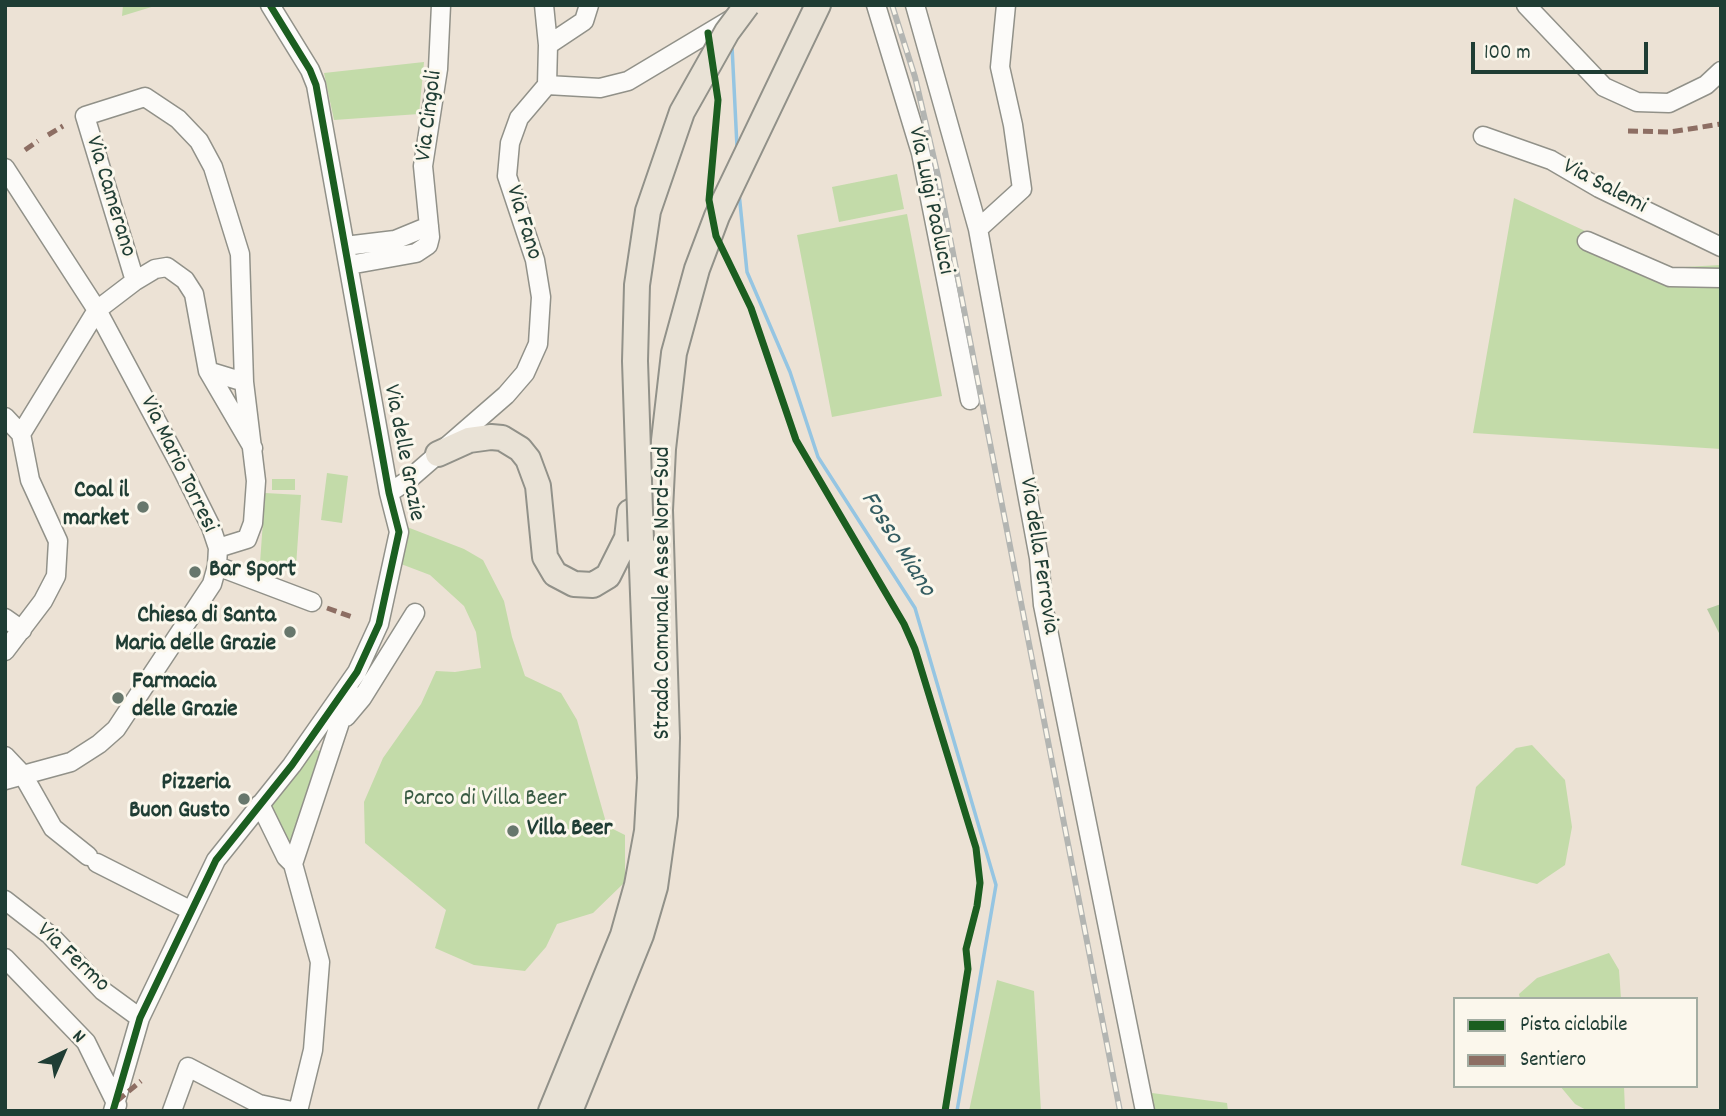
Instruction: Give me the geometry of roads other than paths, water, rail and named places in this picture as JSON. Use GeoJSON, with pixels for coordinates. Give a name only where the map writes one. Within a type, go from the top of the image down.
{"type":"FeatureCollection","features":[{"type":"Feature","properties":{"kind":"highway","name":"Strada Comunale Asse Nord-Sud"},"geometry":{"type":"LineString","coordinates":[[551,1111],[623,935],[646,886],[665,815],[667,738],[660,510],[663,449],[674,353],[697,269],[746,152],[818,5]]}},
{"type":"Feature","properties":{"kind":"highway","name":"Strada Comunale Asse Nord-Sud"},"geometry":{"type":"LineString","coordinates":[[570,1111],[641,935],[646,886],[650,778],[632,546],[637,285],[648,211],[682,113],[727,32],[750,6]]}},
{"type":"Feature","properties":{"kind":"highway"},"geometry":{"type":"LineString","coordinates":[[449,449],[491,437],[513,443],[528,459],[537,486],[545,557],[555,574],[575,584],[593,584],[608,576],[632,546]]}},
{"type":"Feature","properties":{"kind":"street","name":"Via delle Grazie"},"geometry":{"type":"LineString","coordinates":[[117,1108],[140,1018],[216,860],[314,736],[357,672],[379,624],[399,532],[388,494],[316,85],[310,70],[270,5]]}},
{"type":"Feature","properties":{"kind":"street","name":"Via Cingoli"},"geometry":{"type":"LineString","coordinates":[[349,265],[397,248],[429,226],[423,166],[438,69],[441,5]]}},
{"type":"Feature","properties":{"kind":"street"},"geometry":{"type":"LineString","coordinates":[[544,5],[548,45],[547,85],[583,89],[614,86],[642,74],[750,6]]}},
{"type":"Feature","properties":{"kind":"street"},"geometry":{"type":"LineString","coordinates":[[548,45],[583,21],[589,5]]}},
{"type":"Feature","properties":{"kind":"street","name":"Via Luigi Paolucci"},"geometry":{"type":"LineString","coordinates":[[876,5],[921,153],[970,400]]}},
{"type":"Feature","properties":{"kind":"street","name":"Via della Ferrovia"},"geometry":{"type":"LineString","coordinates":[[915,5],[978,229],[1039,558],[1044,606],[1144,1111]]}},
{"type":"Feature","properties":{"kind":"street"},"geometry":{"type":"LineString","coordinates":[[978,229],[1002,211],[1022,189],[1013,125],[1000,67],[1006,5]]}},
{"type":"Feature","properties":{"kind":"street"},"geometry":{"type":"LineString","coordinates":[[1527,5],[1604,87],[1637,102],[1669,103],[1706,85],[1721,71]]}},
{"type":"Feature","properties":{"kind":"street","name":"Via Fano"},"geometry":{"type":"LineString","coordinates":[[449,449],[525,373],[533,360],[540,326],[541,298],[535,260],[507,176],[510,143],[519,118],[547,85]]}},
{"type":"Feature","properties":{"kind":"street","name":"Via Camerano"},"geometry":{"type":"LineString","coordinates":[[135,281],[85,116],[145,97],[178,119],[199,141],[213,167],[240,254],[244,382],[256,481],[253,523],[247,540],[217,557]]}},
{"type":"Feature","properties":{"kind":"street","name":"Via Salemi"},"geometry":{"type":"LineString","coordinates":[[1483,136],[1551,160],[1599,188],[1721,247]]}},
{"type":"Feature","properties":{"kind":"street","name":"Via Mario Torresi"},"geometry":{"type":"LineString","coordinates":[[5,168],[97,310],[211,527],[217,557],[212,584],[116,729],[71,762],[14,777]]}},
{"type":"Feature","properties":{"kind":"street"},"geometry":{"type":"LineString","coordinates":[[1587,241],[1670,277],[1721,278]]}},
{"type":"Feature","properties":{"kind":"street","name":"Via Cingoli"},"geometry":{"type":"LineString","coordinates":[[345,246],[397,248]]}},
{"type":"Feature","properties":{"kind":"street","name":"Via Camerano"},"geometry":{"type":"LineString","coordinates":[[97,310],[155,269],[167,267],[185,280],[194,294],[208,371],[253,448]]}},
{"type":"Feature","properties":{"kind":"street"},"geometry":{"type":"LineString","coordinates":[[21,433],[97,310]]}},
{"type":"Feature","properties":{"kind":"street"},"geometry":{"type":"LineString","coordinates":[[208,371],[244,382]]}},
{"type":"Feature","properties":{"kind":"street"},"geometry":{"type":"LineString","coordinates":[[5,417],[21,433],[30,480],[58,541],[56,576],[5,651]]}},
{"type":"Feature","properties":{"kind":"street"},"geometry":{"type":"LineString","coordinates":[[388,494],[449,449]]}},
{"type":"Feature","properties":{"kind":"street"},"geometry":{"type":"LineString","coordinates":[[217,557],[312,602]]}},
{"type":"Feature","properties":{"kind":"street"},"geometry":{"type":"LineString","coordinates":[[293,864],[341,722],[356,694],[415,613]]}},
{"type":"Feature","properties":{"kind":"street"},"geometry":{"type":"LineString","coordinates":[[5,618],[22,629]]}},
{"type":"Feature","properties":{"kind":"street"},"geometry":{"type":"LineString","coordinates":[[356,694],[357,672]]}},
{"type":"Feature","properties":{"kind":"street"},"geometry":{"type":"LineString","coordinates":[[314,736],[321,736],[334,744]]}},
{"type":"Feature","properties":{"kind":"street"},"geometry":{"type":"LineString","coordinates":[[5,756],[14,777],[53,828],[93,859],[190,910]]}},
{"type":"Feature","properties":{"kind":"street"},"geometry":{"type":"LineString","coordinates":[[260,804],[286,856],[293,864],[320,962],[313,1050],[298,1111]]}},
{"type":"Feature","properties":{"kind":"street","name":"Via Fermo"},"geometry":{"type":"LineString","coordinates":[[5,900],[50,935],[103,990],[140,1018]]}},
{"type":"Feature","properties":{"kind":"street"},"geometry":{"type":"LineString","coordinates":[[5,958],[86,1042],[117,1108]]}},
{"type":"Feature","properties":{"kind":"street"},"geometry":{"type":"LineString","coordinates":[[172,1111],[188,1067],[259,1104],[292,1111]]}},
{"type":"Feature","properties":{"kind":"waterway","name":"Fosso Miano"},"geometry":{"type":"LineString","coordinates":[[732,46],[737,147]]}},
{"type":"Feature","properties":{"kind":"waterway","name":"Fosso Miano"},"geometry":{"type":"LineString","coordinates":[[739,193],[747,272],[790,372],[818,457],[915,608],[996,885],[957,1111]]}},
{"type":"Feature","properties":{"kind":"railway"},"geometry":{"type":"LineString","coordinates":[[892,5],[915,77],[938,176],[1120,1111]]}},
{"type":"Feature","properties":{"kind":"place","name":"Coal il market"},"geometry":{"type":"Point","coordinates":[143,507]}},
{"type":"Feature","properties":{"kind":"place","name":"Bar Sport"},"geometry":{"type":"Point","coordinates":[195,572]}},
{"type":"Feature","properties":{"kind":"place","name":"Chiesa di Santa Maria delle Grazie"},"geometry":{"type":"Point","coordinates":[290,632]}},
{"type":"Feature","properties":{"kind":"place","name":"Farmacia delle Grazie"},"geometry":{"type":"Point","coordinates":[118,698]}},
{"type":"Feature","properties":{"kind":"place","name":"Pizzeria Buon Gusto"},"geometry":{"type":"Point","coordinates":[244,799]}},
{"type":"Feature","properties":{"kind":"place","name":"Villa Beer"},"geometry":{"type":"Point","coordinates":[513,831]}},
{"type":"Feature","properties":{"kind":"park label","name":"Parco di Villa Beer"},"geometry":{"type":"Point","coordinates":[485,801]}}]}
